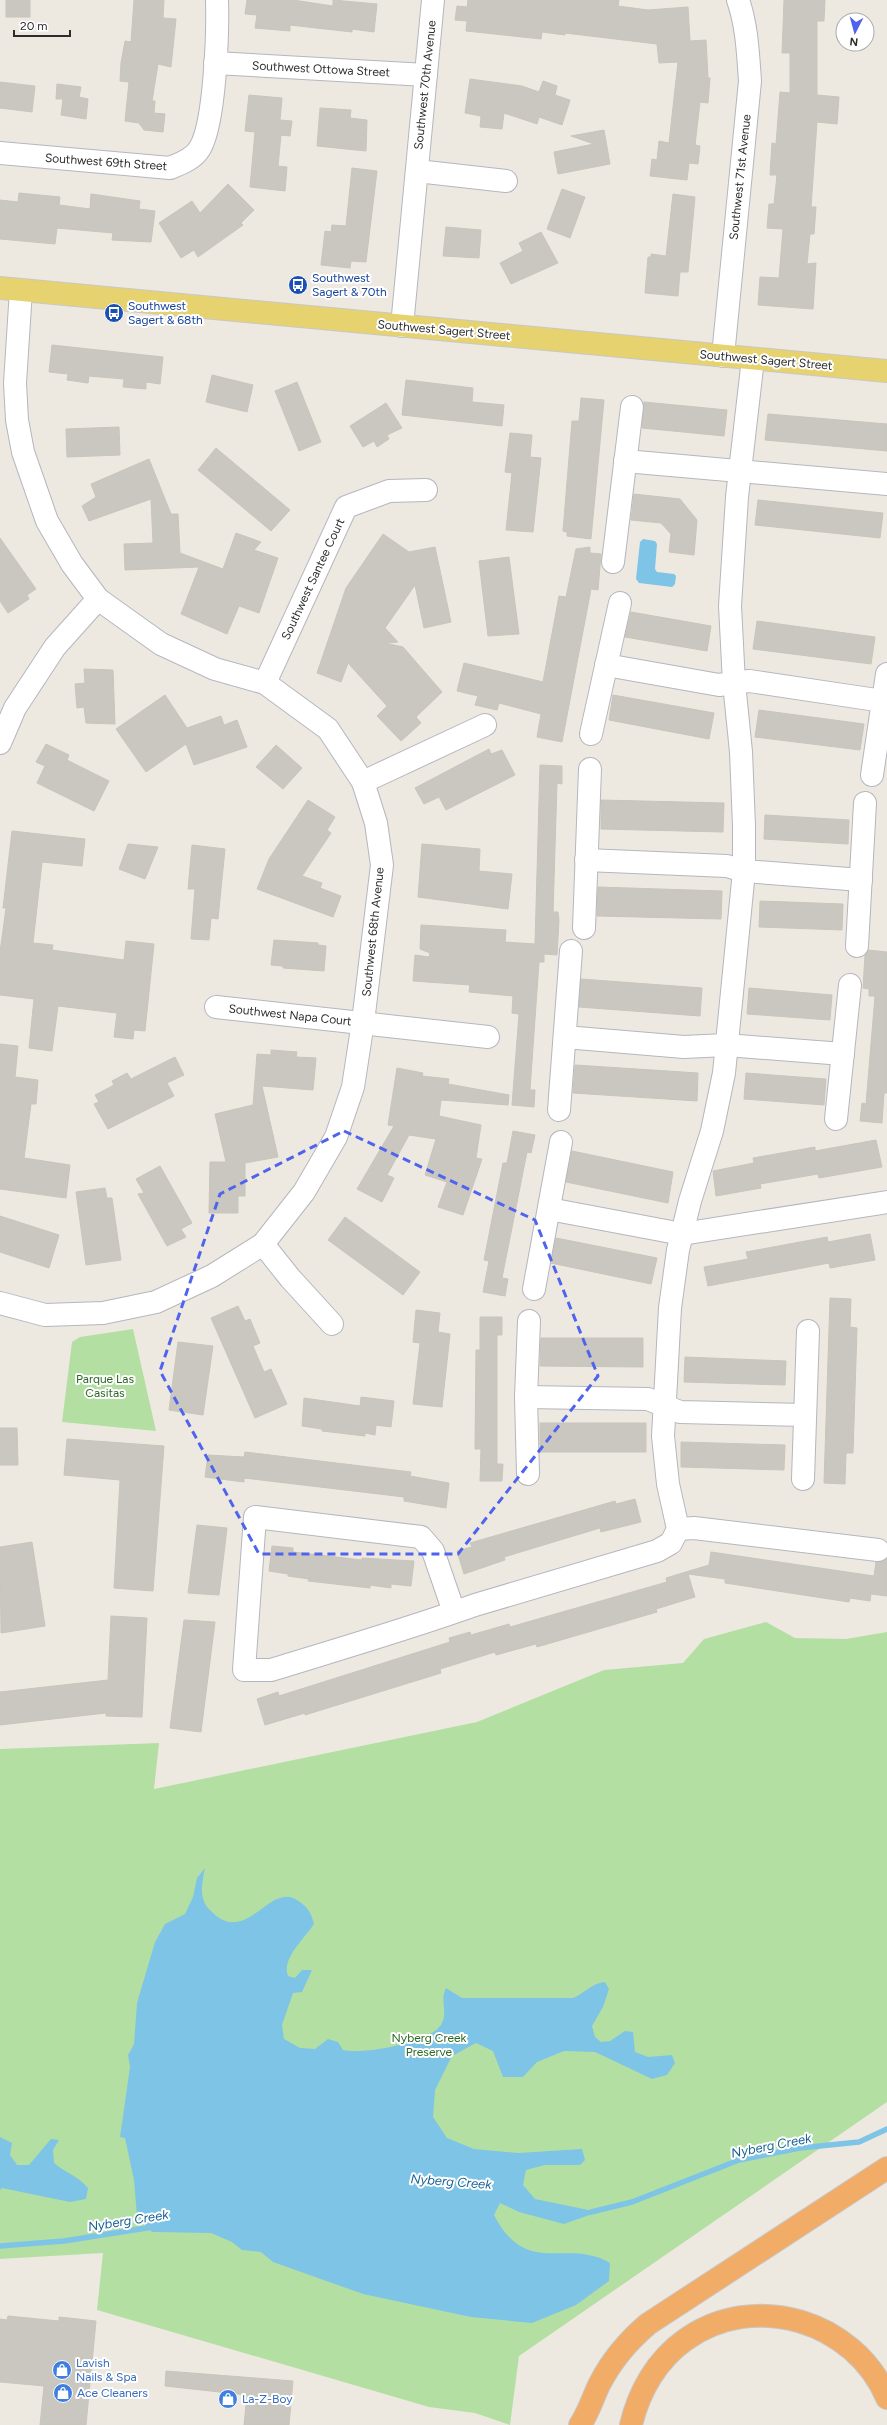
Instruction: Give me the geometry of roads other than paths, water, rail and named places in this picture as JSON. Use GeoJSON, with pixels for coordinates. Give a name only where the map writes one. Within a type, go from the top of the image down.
{"type":"FeatureCollection","features":[{"type":"Feature","properties":{"kind":"highway"},"geometry":{"type":"LineString","coordinates":[[588,2415],[600,2383],[620,2352],[648,2324],[887,2168]]}},
{"type":"Feature","properties":{"kind":"highway"},"geometry":{"type":"LineString","coordinates":[[632,2419],[642,2392],[666,2356],[686,2339],[708,2327],[730,2319],[753,2316],[783,2317],[811,2323],[847,2343],[865,2361],[887,2398]]}},
{"type":"Feature","properties":{"kind":"main road","name":"Southwest Sagert Street"},"geometry":{"type":"LineString","coordinates":[[10,289],[887,371]]}},
{"type":"Feature","properties":{"kind":"street","name":"Southwest 69th Street"},"geometry":{"type":"LineString","coordinates":[[0,153],[170,168],[185,161],[200,150],[207,132],[215,63],[217,0]]}},
{"type":"Feature","properties":{"kind":"street","name":"Southwest 70th Avenue"},"geometry":{"type":"LineString","coordinates":[[402,326],[433,0]]}},
{"type":"Feature","properties":{"kind":"street","name":"Southwest 71st Avenue"},"geometry":{"type":"LineString","coordinates":[[723,356],[750,81],[748,46],[743,14],[738,0]]}},
{"type":"Feature","properties":{"kind":"street","name":"Southwest Ottowa Street"},"geometry":{"type":"LineString","coordinates":[[215,63],[426,75]]}},
{"type":"Feature","properties":{"kind":"street"},"geometry":{"type":"LineString","coordinates":[[416,171],[506,181]]}},
{"type":"Feature","properties":{"kind":"street","name":"Southwest 68th Avenue"},"geometry":{"type":"LineString","coordinates":[[0,1303],[45,1315],[103,1313],[156,1302],[212,1276],[263,1244],[304,1192],[336,1138],[353,1087],[364,1022],[382,865],[376,823],[363,782],[328,729],[265,683],[215,669],[161,644],[98,599],[72,564],[47,521],[23,452],[17,420],[10,289]]}},
{"type":"Feature","properties":{"kind":"street"},"geometry":{"type":"LineString","coordinates":[[454,1612],[433,1551],[421,1537],[255,1517],[244,1670],[271,1670],[454,1612],[657,1552],[671,1543],[678,1529],[668,1484],[663,1436],[663,1407],[670,1308],[682,1234],[690,1201],[712,1130],[724,1073],[744,871],[741,752],[734,683],[730,606],[737,497],[742,471],[753,359]]}},
{"type":"Feature","properties":{"kind":"street"},"geometry":{"type":"LineString","coordinates":[[613,562],[632,407]]}},
{"type":"Feature","properties":{"kind":"street"},"geometry":{"type":"LineString","coordinates":[[625,461],[887,484]]}},
{"type":"Feature","properties":{"kind":"street","name":"Southwest Santee Court"},"geometry":{"type":"LineString","coordinates":[[265,683],[346,508],[389,491],[426,490]]}},
{"type":"Feature","properties":{"kind":"street"},"geometry":{"type":"LineString","coordinates":[[0,744],[8,704],[55,647],[98,599]]}},
{"type":"Feature","properties":{"kind":"street"},"geometry":{"type":"LineString","coordinates":[[591,734],[620,603]]}},
{"type":"Feature","properties":{"kind":"street"},"geometry":{"type":"LineString","coordinates":[[606,664],[719,685],[749,681],[883,700]]}},
{"type":"Feature","properties":{"kind":"street"},"geometry":{"type":"LineString","coordinates":[[872,775],[887,674]]}},
{"type":"Feature","properties":{"kind":"street"},"geometry":{"type":"LineString","coordinates":[[363,782],[485,725]]}},
{"type":"Feature","properties":{"kind":"street"},"geometry":{"type":"LineString","coordinates":[[584,928],[590,769]]}},
{"type":"Feature","properties":{"kind":"street"},"geometry":{"type":"LineString","coordinates":[[857,946],[865,803]]}},
{"type":"Feature","properties":{"kind":"street"},"geometry":{"type":"LineString","coordinates":[[586,860],[727,866],[744,871],[861,880]]}},
{"type":"Feature","properties":{"kind":"street"},"geometry":{"type":"LineString","coordinates":[[560,1110],[571,951]]}},
{"type":"Feature","properties":{"kind":"street"},"geometry":{"type":"LineString","coordinates":[[836,1119],[850,985]]}},
{"type":"Feature","properties":{"kind":"street","name":"Southwest Napa Court"},"geometry":{"type":"LineString","coordinates":[[216,1007],[364,1022],[488,1037]]}},
{"type":"Feature","properties":{"kind":"street"},"geometry":{"type":"LineString","coordinates":[[565,1037],[684,1047],[726,1045],[843,1054]]}},
{"type":"Feature","properties":{"kind":"street"},"geometry":{"type":"LineString","coordinates":[[534,1289],[561,1142]]}},
{"type":"Feature","properties":{"kind":"street"},"geometry":{"type":"LineString","coordinates":[[549,1209],[682,1234],[887,1202]]}},
{"type":"Feature","properties":{"kind":"street"},"geometry":{"type":"LineString","coordinates":[[263,1244],[290,1278],[332,1324]]}},
{"type":"Feature","properties":{"kind":"street"},"geometry":{"type":"LineString","coordinates":[[528,1474],[526,1397],[529,1321]]}},
{"type":"Feature","properties":{"kind":"street"},"geometry":{"type":"LineString","coordinates":[[803,1479],[808,1331]]}},
{"type":"Feature","properties":{"kind":"street"},"geometry":{"type":"LineString","coordinates":[[526,1397],[648,1399],[663,1407],[680,1412],[804,1415]]}},
{"type":"Feature","properties":{"kind":"street"},"geometry":{"type":"LineString","coordinates":[[678,1529],[694,1528],[878,1550]]}},
{"type":"Feature","properties":{"kind":"water"},"geometry":{"type":"Polygon","coordinates":[[[643,539],[655,541],[657,544],[655,569],[657,572],[674,574],[676,576],[675,584],[672,587],[639,583],[636,579],[640,542],[643,539]]]}},
{"type":"Feature","properties":{"kind":"water"},"geometry":{"type":"Polygon","coordinates":[[[205,1868],[202,1891],[204,1902],[214,1914],[225,1921],[235,1922],[243,1920],[252,1916],[268,1904],[283,1897],[292,1897],[308,1909],[311,1914],[314,1924],[295,1949],[288,1963],[287,1969],[288,1976],[295,1978],[302,1970],[312,1970],[302,1992],[293,1993],[282,2025],[284,2039],[300,2048],[315,2049],[328,2039],[338,2042],[343,2050],[365,2051],[395,2046],[423,2037],[441,2025],[444,2015],[443,1998],[446,1988],[462,1998],[573,1998],[596,1984],[605,1982],[609,1989],[603,2007],[592,2026],[595,2037],[601,2042],[610,2041],[625,2031],[633,2032],[635,2052],[648,2057],[672,2055],[675,2063],[667,2075],[652,2079],[595,2052],[564,2051],[537,2062],[523,2077],[503,2077],[493,2051],[476,2043],[452,2056],[435,2090],[433,2117],[447,2138],[474,2149],[518,2153],[582,2149],[585,2160],[580,2165],[545,2165],[526,2170],[523,2185],[535,2199],[598,2212],[564,2224],[519,2212],[500,2203],[494,2215],[507,2234],[520,2246],[534,2251],[548,2253],[594,2256],[610,2263],[609,2281],[576,2305],[532,2323],[471,2317],[363,2294],[273,2262],[261,2252],[242,2250],[232,2242],[211,2233],[152,2232],[137,2216],[134,2180],[125,2138],[120,2137],[130,2067],[128,2055],[134,2044],[137,2003],[155,1942],[165,1924],[185,1914],[193,1897],[197,1878],[205,1868]]]}},
{"type":"Feature","properties":{"kind":"water"},"geometry":{"type":"Polygon","coordinates":[[[0,2137],[12,2143],[10,2155],[17,2165],[29,2165],[51,2139],[59,2140],[53,2150],[54,2163],[80,2180],[88,2188],[86,2199],[70,2202],[2,2188],[0,2190],[0,2137]]]}},
{"type":"Feature","properties":{"kind":"waterway","name":"Nyberg Creek"},"geometry":{"type":"LineString","coordinates":[[591,2212],[632,2202],[739,2160],[800,2148],[859,2142],[887,2129]]}},
{"type":"Feature","properties":{"kind":"waterway","name":"Nyberg Creek"},"geometry":{"type":"LineString","coordinates":[[0,2246],[64,2241],[153,2227]]}},
{"type":"Feature","properties":{"kind":"place","name":"Southwest Sagert & 70th"},"geometry":{"type":"Point","coordinates":[298,285]}},
{"type":"Feature","properties":{"kind":"place","name":"Southwest Sagert & 68th"},"geometry":{"type":"Point","coordinates":[114,313]}},
{"type":"Feature","properties":{"kind":"place","name":"Lavish Nails & Spa"},"geometry":{"type":"Point","coordinates":[62,2370]}},
{"type":"Feature","properties":{"kind":"place","name":"Ace Cleaners"},"geometry":{"type":"Point","coordinates":[63,2393]}},
{"type":"Feature","properties":{"kind":"place","name":"La-Z-Boy"},"geometry":{"type":"Point","coordinates":[228,2399]}},
{"type":"Feature","properties":{"kind":"park label","name":"Parque Las Casitas"},"geometry":{"type":"Point","coordinates":[105,1386]}},
{"type":"Feature","properties":{"kind":"park label","name":"Nyberg Creek Preserve"},"geometry":{"type":"Point","coordinates":[429,2045]}}]}
